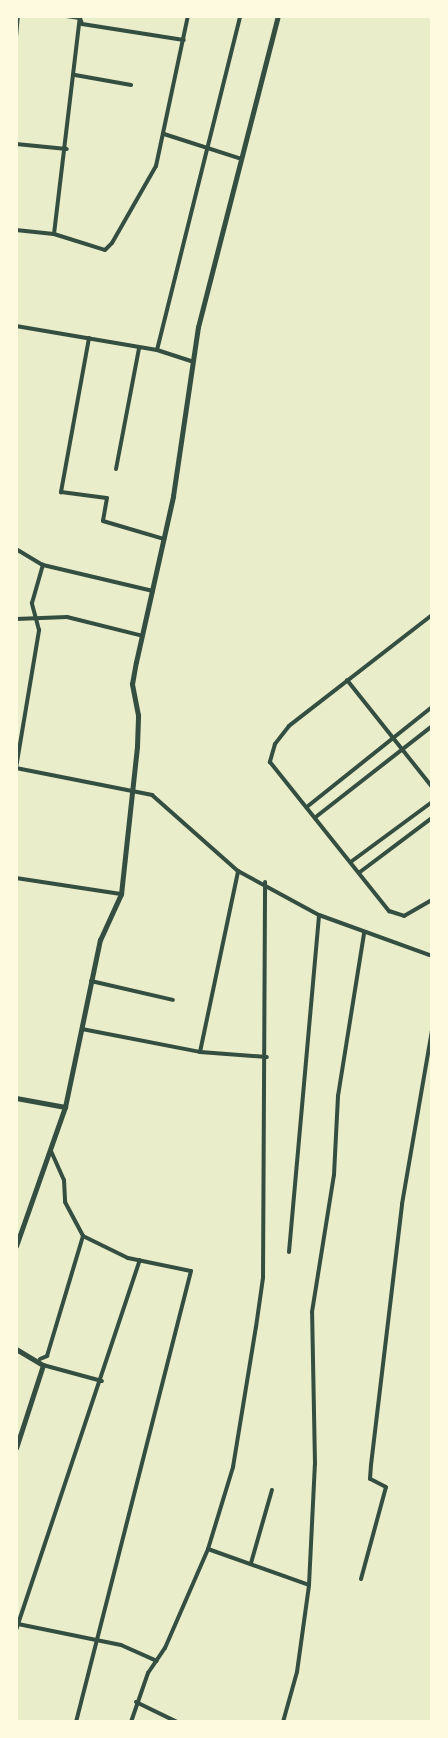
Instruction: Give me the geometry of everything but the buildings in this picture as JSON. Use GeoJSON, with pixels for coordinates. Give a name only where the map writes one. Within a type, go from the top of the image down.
{"type":"FeatureCollection","features":[{"type":"Feature","properties":{"kind":"street"},"geometry":{"type":"LineString","coordinates":[[16,37],[18,16]]}},
{"type":"Feature","properties":{"kind":"street"},"geometry":{"type":"LineString","coordinates":[[66,16],[80,17]]}},
{"type":"Feature","properties":{"kind":"street"},"geometry":{"type":"LineString","coordinates":[[16,230],[54,234],[105,250],[150,181],[164,134],[188,16]]}},
{"type":"Feature","properties":{"kind":"street"},"geometry":{"type":"LineString","coordinates":[[157,350],[211,146],[240,16]]}},
{"type":"Feature","properties":{"kind":"street"},"geometry":{"type":"LineString","coordinates":[[16,1246],[51,1151],[65,1106],[100,940],[121,894],[138,715],[132,684],[164,539],[193,362],[278,16]]}},
{"type":"Feature","properties":{"kind":"street"},"geometry":{"type":"LineString","coordinates":[[80,17],[82,24],[184,40]]}},
{"type":"Feature","properties":{"kind":"street"},"geometry":{"type":"LineString","coordinates":[[54,234],[67,149],[80,17]]}},
{"type":"Feature","properties":{"kind":"street"},"geometry":{"type":"LineString","coordinates":[[75,75],[130,85]]}},
{"type":"Feature","properties":{"kind":"street"},"geometry":{"type":"LineString","coordinates":[[164,134],[211,146],[242,159]]}},
{"type":"Feature","properties":{"kind":"street"},"geometry":{"type":"LineString","coordinates":[[16,144],[67,149]]}},
{"type":"Feature","properties":{"kind":"street"},"geometry":{"type":"LineString","coordinates":[[16,326],[157,350],[193,362]]}},
{"type":"Feature","properties":{"kind":"street"},"geometry":{"type":"LineString","coordinates":[[89,338],[61,492],[107,498],[103,522],[164,539]]}},
{"type":"Feature","properties":{"kind":"street"},"geometry":{"type":"LineString","coordinates":[[116,469],[139,348]]}},
{"type":"Feature","properties":{"kind":"street"},"geometry":{"type":"LineString","coordinates":[[16,549],[43,565],[153,591]]}},
{"type":"Feature","properties":{"kind":"street"},"geometry":{"type":"LineString","coordinates":[[43,565],[32,602],[39,618],[16,768],[152,796],[166,806],[238,871],[265,882],[319,915],[364,933],[432,956]]}},
{"type":"Feature","properties":{"kind":"street"},"geometry":{"type":"LineString","coordinates":[[432,615],[289,726],[275,744],[270,762],[317,816],[389,911],[404,916],[432,900]]}},
{"type":"Feature","properties":{"kind":"street"},"geometry":{"type":"LineString","coordinates":[[16,619],[67,617],[143,636]]}},
{"type":"Feature","properties":{"kind":"street"},"geometry":{"type":"LineString","coordinates":[[347,680],[432,786]]}},
{"type":"Feature","properties":{"kind":"street"},"geometry":{"type":"LineString","coordinates":[[308,806],[432,707]]}},
{"type":"Feature","properties":{"kind":"street"},"geometry":{"type":"LineString","coordinates":[[317,816],[432,726]]}},
{"type":"Feature","properties":{"kind":"street"},"geometry":{"type":"LineString","coordinates":[[352,861],[432,802]]}},
{"type":"Feature","properties":{"kind":"street"},"geometry":{"type":"LineString","coordinates":[[360,872],[432,818]]}},
{"type":"Feature","properties":{"kind":"street"},"geometry":{"type":"LineString","coordinates":[[200,1052],[238,871]]}},
{"type":"Feature","properties":{"kind":"street"},"geometry":{"type":"LineString","coordinates":[[16,878],[121,894]]}},
{"type":"Feature","properties":{"kind":"street"},"geometry":{"type":"LineString","coordinates":[[131,1722],[136,1702],[208,1549],[233,1467],[263,1278],[266,1057],[265,882]]}},
{"type":"Feature","properties":{"kind":"street"},"geometry":{"type":"LineString","coordinates":[[289,1252],[319,915]]}},
{"type":"Feature","properties":{"kind":"street"},"geometry":{"type":"LineString","coordinates":[[283,1722],[296,1672],[309,1585],[315,1464],[311,1319],[334,1175],[338,1096],[364,933]]}},
{"type":"Feature","properties":{"kind":"street"},"geometry":{"type":"LineString","coordinates":[[91,981],[173,1000]]}},
{"type":"Feature","properties":{"kind":"street"},"geometry":{"type":"LineString","coordinates":[[82,1029],[200,1052],[266,1057]]}},
{"type":"Feature","properties":{"kind":"street"},"geometry":{"type":"LineString","coordinates":[[361,1579],[386,1487],[370,1479],[371,1465],[402,1204],[432,1030]]}},
{"type":"Feature","properties":{"kind":"street"},"geometry":{"type":"LineString","coordinates":[[16,1098],[65,1106]]}},
{"type":"Feature","properties":{"kind":"street"},"geometry":{"type":"LineString","coordinates":[[51,1151],[64,1180],[65,1202],[83,1236],[106,1251],[191,1271],[76,1722]]}},
{"type":"Feature","properties":{"kind":"street"},"geometry":{"type":"LineString","coordinates":[[16,1448],[42,1362],[47,1356],[83,1236]]}},
{"type":"Feature","properties":{"kind":"street"},"geometry":{"type":"LineString","coordinates":[[16,1630],[102,1381],[140,1260]]}},
{"type":"Feature","properties":{"kind":"street"},"geometry":{"type":"LineString","coordinates":[[16,1349],[42,1362],[102,1381]]}},
{"type":"Feature","properties":{"kind":"street"},"geometry":{"type":"LineString","coordinates":[[250,1563],[272,1490]]}},
{"type":"Feature","properties":{"kind":"street"},"geometry":{"type":"LineString","coordinates":[[208,1549],[309,1585]]}},
{"type":"Feature","properties":{"kind":"street"},"geometry":{"type":"LineString","coordinates":[[17,1624],[121,1645],[156,1660]]}},
{"type":"Feature","properties":{"kind":"street"},"geometry":{"type":"LineString","coordinates":[[136,1702],[177,1722]]}}]}
